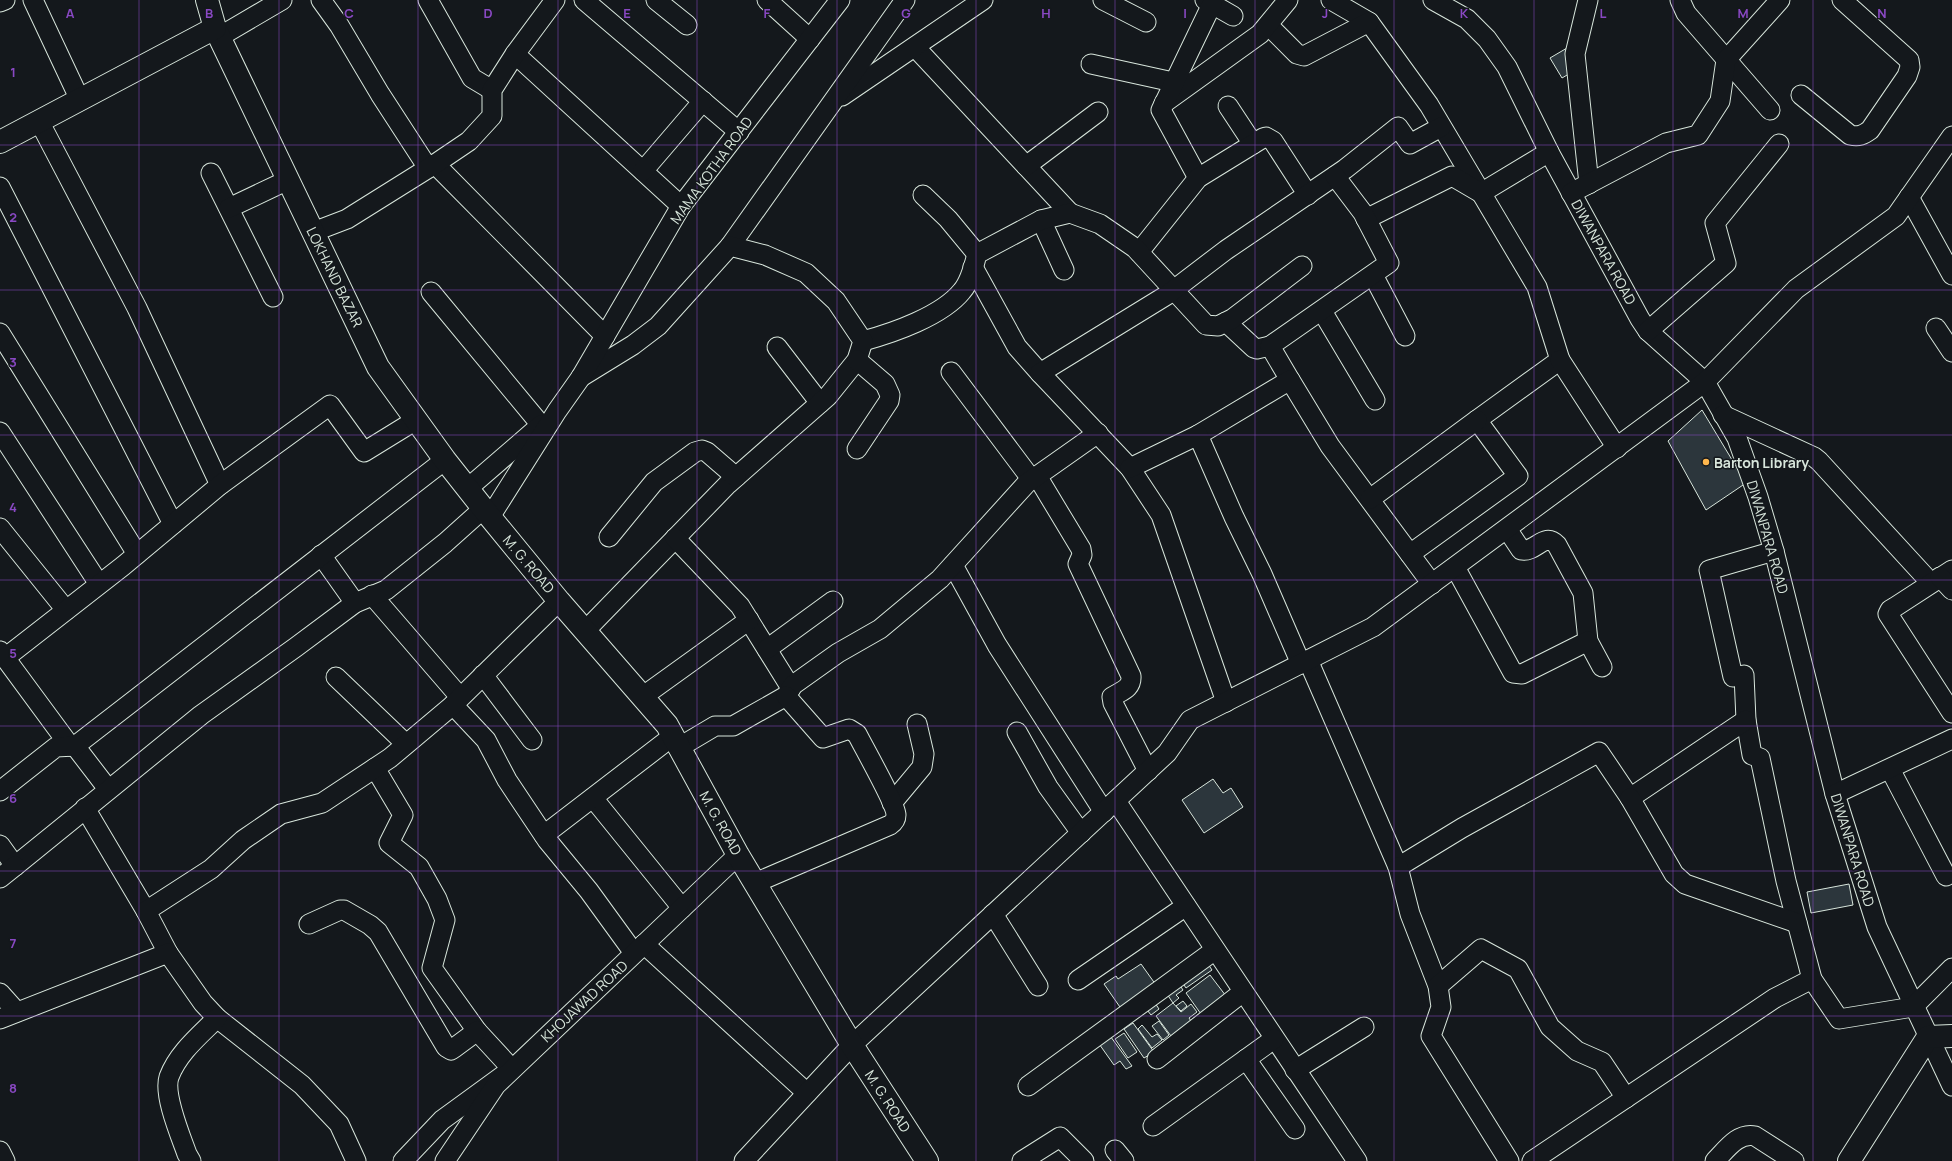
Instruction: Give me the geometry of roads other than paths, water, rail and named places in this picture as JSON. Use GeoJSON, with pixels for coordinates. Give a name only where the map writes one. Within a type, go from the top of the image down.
{"type":"FeatureCollection","features":[{"type":"Feature","properties":{"kind":"main road","name":"LOKHAND BAZAR"},"geometry":{"type":"LineString","coordinates":[[207,0],[217,32],[378,367],[445,460],[486,513]]}},
{"type":"Feature","properties":{"kind":"main road"},"geometry":{"type":"LineString","coordinates":[[0,142],[80,100],[217,32]]}},
{"type":"Feature","properties":{"kind":"main road","name":"M. G. ROAD"},"geometry":{"type":"LineString","coordinates":[[486,513],[559,601],[666,725],[738,855],[852,1045],[927,1161]]}},
{"type":"Feature","properties":{"kind":"main road"},"geometry":{"type":"LineString","coordinates":[[1848,1161],[1928,1037],[1952,1036]]}},
{"type":"Feature","properties":{"kind":"street"},"geometry":{"type":"LineString","coordinates":[[0,2],[5,0]]}},
{"type":"Feature","properties":{"kind":"street"},"geometry":{"type":"LineString","coordinates":[[33,0],[80,100]]}},
{"type":"Feature","properties":{"kind":"street"},"geometry":{"type":"LineString","coordinates":[[217,32],[282,0]]}},
{"type":"Feature","properties":{"kind":"street"},"geometry":{"type":"LineString","coordinates":[[321,0],[339,25],[380,94],[432,166],[605,336]]}},
{"type":"Feature","properties":{"kind":"street"},"geometry":{"type":"LineString","coordinates":[[428,0],[472,78],[492,90]]}},
{"type":"Feature","properties":{"kind":"street"},"geometry":{"type":"LineString","coordinates":[[313,232],[347,219],[469,141],[492,116],[492,90],[515,54],[555,0]]}},
{"type":"Feature","properties":{"kind":"street"},"geometry":{"type":"LineString","coordinates":[[584,0],[739,132]]}},
{"type":"Feature","properties":{"kind":"street"},"geometry":{"type":"LineString","coordinates":[[656,0],[687,25]]}},
{"type":"Feature","properties":{"kind":"street"},"geometry":{"type":"LineString","coordinates":[[767,0],[810,39]]}},
{"type":"Feature","properties":{"kind":"street","name":"MAMA KOTHA ROAD"},"geometry":{"type":"LineString","coordinates":[[0,878],[201,715],[355,603],[386,590],[486,513],[581,377],[681,206],[840,0]]}},
{"type":"Feature","properties":{"kind":"street"},"geometry":{"type":"LineString","coordinates":[[581,377],[633,345],[658,326],[730,246],[905,0]]}},
{"type":"Feature","properties":{"kind":"street"},"geometry":{"type":"LineString","coordinates":[[831,104],[983,0]]}},
{"type":"Feature","properties":{"kind":"street"},"geometry":{"type":"LineString","coordinates":[[1103,0],[1146,22]]}},
{"type":"Feature","properties":{"kind":"street"},"geometry":{"type":"LineString","coordinates":[[1162,105],[1251,41],[1268,25],[1288,0]]}},
{"type":"Feature","properties":{"kind":"street"},"geometry":{"type":"LineString","coordinates":[[1331,0],[1369,22],[1429,105],[1537,287],[1560,360],[1616,448]]}},
{"type":"Feature","properties":{"kind":"street","name":"DIWANPARA ROAD"},"geometry":{"type":"LineString","coordinates":[[1433,0],[1466,19],[1487,39],[1507,67],[1549,152],[1648,331],[1705,382],[1737,438],[1758,497],[1774,551],[1835,794],[1877,927],[1952,1086]]}},
{"type":"Feature","properties":{"kind":"street"},"geometry":{"type":"LineString","coordinates":[[1588,0],[1575,54],[1589,184]]}},
{"type":"Feature","properties":{"kind":"street"},"geometry":{"type":"LineString","coordinates":[[1680,0],[1686,13],[1770,110]]}},
{"type":"Feature","properties":{"kind":"street"},"geometry":{"type":"LineString","coordinates":[[1571,193],[1666,143],[1698,135],[1720,101],[1726,60],[1780,0]]}},
{"type":"Feature","properties":{"kind":"street"},"geometry":{"type":"LineString","coordinates":[[1801,95],[1850,135],[1858,136],[1870,130],[1907,76],[1910,67],[1909,60],[1842,0]]}},
{"type":"Feature","properties":{"kind":"street"},"geometry":{"type":"LineString","coordinates":[[1198,178],[1162,114],[1162,105],[1209,2],[1233,16]]}},
{"type":"Feature","properties":{"kind":"street"},"geometry":{"type":"LineString","coordinates":[[1268,25],[1297,54],[1304,56],[1369,22]]}},
{"type":"Feature","properties":{"kind":"street"},"geometry":{"type":"LineString","coordinates":[[914,47],[1070,213],[1100,224],[1135,248],[1172,290],[1206,325],[1218,326],[1226,322],[1302,266]]}},
{"type":"Feature","properties":{"kind":"street"},"geometry":{"type":"LineString","coordinates":[[515,54],[681,206]]}},
{"type":"Feature","properties":{"kind":"street"},"geometry":{"type":"LineString","coordinates":[[1091,64],[1173,82]]}},
{"type":"Feature","properties":{"kind":"street"},"geometry":{"type":"LineString","coordinates":[[643,171],[703,101]]}},
{"type":"Feature","properties":{"kind":"street"},"geometry":{"type":"LineString","coordinates":[[1228,106],[1253,144]]}},
{"type":"Feature","properties":{"kind":"street"},"geometry":{"type":"LineString","coordinates":[[1026,166],[1098,112]]}},
{"type":"Feature","properties":{"kind":"street"},"geometry":{"type":"LineString","coordinates":[[39,121],[137,308],[220,485]]}},
{"type":"Feature","properties":{"kind":"street"},"geometry":{"type":"LineString","coordinates":[[1040,373],[1172,290],[1226,250],[1335,176],[1398,127],[1410,144],[1442,127]]}},
{"type":"Feature","properties":{"kind":"street"},"geometry":{"type":"LineString","coordinates":[[744,1161],[852,1045],[1167,753],[1190,720],[1373,627],[1705,382],[1796,289],[1896,216],[1952,136]]}},
{"type":"Feature","properties":{"kind":"street"},"geometry":{"type":"LineString","coordinates":[[1139,252],[1198,178],[1263,138],[1273,141],[1308,194]]}},
{"type":"Feature","properties":{"kind":"street"},"geometry":{"type":"LineString","coordinates":[[1648,331],[1726,262],[1715,223],[1779,144]]}},
{"type":"Feature","properties":{"kind":"street"},"geometry":{"type":"LineString","coordinates":[[1481,193],[1549,152]]}},
{"type":"Feature","properties":{"kind":"street"},"geometry":{"type":"LineString","coordinates":[[211,173],[273,297]]}},
{"type":"Feature","properties":{"kind":"street"},"geometry":{"type":"LineString","coordinates":[[1226,322],[1254,348],[1257,349],[1270,346],[1389,263],[1366,219],[1335,176]]}},
{"type":"Feature","properties":{"kind":"street"},"geometry":{"type":"LineString","coordinates":[[1366,219],[1452,176],[1481,193]]}},
{"type":"Feature","properties":{"kind":"street"},"geometry":{"type":"LineString","coordinates":[[229,208],[288,180]]}},
{"type":"Feature","properties":{"kind":"street"},"geometry":{"type":"LineString","coordinates":[[0,187],[173,524]]}},
{"type":"Feature","properties":{"kind":"street"},"geometry":{"type":"LineString","coordinates":[[923,195],[948,219],[975,261],[1017,347],[1130,468],[1161,516],[1226,702]]}},
{"type":"Feature","properties":{"kind":"street"},"geometry":{"type":"LineString","coordinates":[[1909,197],[1952,275]]}},
{"type":"Feature","properties":{"kind":"street"},"geometry":{"type":"LineString","coordinates":[[862,341],[893,333],[947,306],[963,290],[975,261],[1041,220],[1070,213]]}},
{"type":"Feature","properties":{"kind":"street"},"geometry":{"type":"LineString","coordinates":[[1041,220],[1064,270]]}},
{"type":"Feature","properties":{"kind":"street"},"geometry":{"type":"LineString","coordinates":[[585,631],[736,477],[820,403],[857,360],[862,341],[836,301],[806,273],[765,255],[730,246]]}},
{"type":"Feature","properties":{"kind":"street"},"geometry":{"type":"LineString","coordinates":[[1373,275],[1405,336]]}},
{"type":"Feature","properties":{"kind":"street"},"geometry":{"type":"LineString","coordinates":[[431,292],[540,425]]}},
{"type":"Feature","properties":{"kind":"street"},"geometry":{"type":"LineString","coordinates":[[1322,311],[1375,400]]}},
{"type":"Feature","properties":{"kind":"street"},"geometry":{"type":"LineString","coordinates":[[1936,328],[1952,352]]}},
{"type":"Feature","properties":{"kind":"street"},"geometry":{"type":"LineString","coordinates":[[0,333],[137,554]]}},
{"type":"Feature","properties":{"kind":"street"},"geometry":{"type":"LineString","coordinates":[[1270,346],[1330,446],[1432,584]]}},
{"type":"Feature","properties":{"kind":"street"},"geometry":{"type":"LineString","coordinates":[[777,347],[820,403]]}},
{"type":"Feature","properties":{"kind":"street"},"geometry":{"type":"LineString","coordinates":[[857,360],[885,384],[890,395],[889,400],[857,449]]}},
{"type":"Feature","properties":{"kind":"street"},"geometry":{"type":"LineString","coordinates":[[1370,499],[1560,360]]}},
{"type":"Feature","properties":{"kind":"street"},"geometry":{"type":"LineString","coordinates":[[951,372],[1034,478],[1081,548],[1082,555],[1078,564],[1131,676],[1131,682],[1128,688],[1112,696],[1113,703],[1148,771]]}},
{"type":"Feature","properties":{"kind":"street"},"geometry":{"type":"LineString","coordinates":[[1130,468],[1198,435],[1290,380]]}},
{"type":"Feature","properties":{"kind":"street"},"geometry":{"type":"LineString","coordinates":[[108,789],[2,654],[66,610],[137,554],[220,485],[330,405],[364,452],[416,420]]}},
{"type":"Feature","properties":{"kind":"street","name":"MAMA KOTHA ROAD"},"geometry":{"type":"LineString","coordinates":[[467,489],[557,411]]}},
{"type":"Feature","properties":{"kind":"street"},"geometry":{"type":"LineString","coordinates":[[1724,415],[1814,457],[1944,580],[1894,606],[1888,614],[1952,713]]}},
{"type":"Feature","properties":{"kind":"street"},"geometry":{"type":"LineString","coordinates":[[1410,554],[1518,476],[1477,420]]}},
{"type":"Feature","properties":{"kind":"street"},"geometry":{"type":"LineString","coordinates":[[0,432],[99,584]]}},
{"type":"Feature","properties":{"kind":"street"},"geometry":{"type":"LineString","coordinates":[[544,835],[592,798],[676,742],[715,726],[733,726],[789,692],[838,653],[880,629],[940,579],[1026,483],[1098,433]]}},
{"type":"Feature","properties":{"kind":"street"},"geometry":{"type":"LineString","coordinates":[[1198,435],[1234,517],[1304,662],[1398,867],[1410,914],[1438,986],[1441,1006],[1431,1036],[1509,1161]]}},
{"type":"Feature","properties":{"kind":"street"},"geometry":{"type":"LineString","coordinates":[[609,537],[654,482],[695,452],[702,450],[707,452],[736,477]]}},
{"type":"Feature","properties":{"kind":"street"},"geometry":{"type":"LineString","coordinates":[[0,791],[56,747],[73,746],[445,460]]}},
{"type":"Feature","properties":{"kind":"street"},"geometry":{"type":"LineString","coordinates":[[0,528],[66,610]]}},
{"type":"Feature","properties":{"kind":"street"},"geometry":{"type":"LineString","coordinates":[[1507,529],[1521,550],[1530,550],[1544,540],[1549,539],[1553,540],[1557,545],[1583,593],[1588,640],[1602,667]]}},
{"type":"Feature","properties":{"kind":"street"},"geometry":{"type":"LineString","coordinates":[[676,538],[733,598],[767,649],[789,692],[823,738],[849,729],[856,734],[892,803],[896,816],[894,822],[890,825],[755,883]]}},
{"type":"Feature","properties":{"kind":"street"},"geometry":{"type":"LineString","coordinates":[[1774,551],[1709,570],[1733,677],[1744,675],[1746,720],[1752,755],[1760,758],[1786,881],[1812,979],[1839,1019],[1914,1007],[1952,968]]}},
{"type":"Feature","properties":{"kind":"street"},"geometry":{"type":"LineString","coordinates":[[322,555],[355,603]]}},
{"type":"Feature","properties":{"kind":"street"},"geometry":{"type":"LineString","coordinates":[[953,565],[997,645],[1110,806],[1186,906],[1357,1161]]}},
{"type":"Feature","properties":{"kind":"street"},"geometry":{"type":"LineString","coordinates":[[1455,567],[1514,673],[1522,674],[1588,640]]}},
{"type":"Feature","properties":{"kind":"street"},"geometry":{"type":"LineString","coordinates":[[372,595],[457,701],[486,740],[507,780],[544,835],[589,891],[639,949],[807,1093]]}},
{"type":"Feature","properties":{"kind":"street"},"geometry":{"type":"LineString","coordinates":[[146,911],[211,869],[243,840],[281,814],[322,803],[375,768],[457,701],[559,601]]}},
{"type":"Feature","properties":{"kind":"street"},"geometry":{"type":"LineString","coordinates":[[767,649],[833,601]]}},
{"type":"Feature","properties":{"kind":"street"},"geometry":{"type":"LineString","coordinates":[[642,697],[749,620]]}},
{"type":"Feature","properties":{"kind":"street"},"geometry":{"type":"LineString","coordinates":[[483,675],[532,740]]}},
{"type":"Feature","properties":{"kind":"street"},"geometry":{"type":"LineString","coordinates":[[336,677],[406,744]]}},
{"type":"Feature","properties":{"kind":"street"},"geometry":{"type":"LineString","coordinates":[[1630,798],[1746,720]]}},
{"type":"Feature","properties":{"kind":"street"},"geometry":{"type":"LineString","coordinates":[[892,803],[922,767],[924,754],[917,724]]}},
{"type":"Feature","properties":{"kind":"street"},"geometry":{"type":"LineString","coordinates":[[1017,732],[1048,787],[1080,833]]}},
{"type":"Feature","properties":{"kind":"street"},"geometry":{"type":"LineString","coordinates":[[1835,794],[1952,739]]}},
{"type":"Feature","properties":{"kind":"street"},"geometry":{"type":"LineString","coordinates":[[1398,867],[1462,828],[1599,752],[1630,798],[1674,874],[1685,884],[1797,923]]}},
{"type":"Feature","properties":{"kind":"street"},"geometry":{"type":"LineString","coordinates":[[375,768],[403,815],[389,843],[419,867],[437,899],[445,920],[432,968],[477,1031],[512,1069],[442,1120],[403,1161]]}},
{"type":"Feature","properties":{"kind":"street"},"geometry":{"type":"LineString","coordinates":[[1890,769],[1946,876]]}},
{"type":"Feature","properties":{"kind":"street"},"geometry":{"type":"LineString","coordinates":[[592,798],[682,908]]}},
{"type":"Feature","properties":{"kind":"street"},"geometry":{"type":"LineString","coordinates":[[85,808],[146,911],[168,953],[203,1003],[217,1018],[302,1085],[339,1124],[356,1161]]}},
{"type":"Feature","properties":{"kind":"street"},"geometry":{"type":"LineString","coordinates":[[0,845],[15,866]]}},
{"type":"Feature","properties":{"kind":"street","name":"KHOJAWAD ROAD"},"geometry":{"type":"LineString","coordinates":[[451,1158],[496,1084],[738,855]]}},
{"type":"Feature","properties":{"kind":"street"},"geometry":{"type":"LineString","coordinates":[[1078,980],[1186,906]]}},
{"type":"Feature","properties":{"kind":"street"},"geometry":{"type":"LineString","coordinates":[[309,924],[340,910],[344,910],[370,925],[378,932],[446,1047],[451,1050],[477,1031]]}},
{"type":"Feature","properties":{"kind":"street"},"geometry":{"type":"LineString","coordinates":[[993,914],[1038,986]]}},
{"type":"Feature","properties":{"kind":"street"},"geometry":{"type":"LineString","coordinates":[[1438,986],[1481,949],[1518,969],[1550,1027],[1577,1051],[1602,1062],[1626,1098]]}},
{"type":"Feature","properties":{"kind":"street"},"geometry":{"type":"LineString","coordinates":[[1028,1086],[1215,950]]}},
{"type":"Feature","properties":{"kind":"street"},"geometry":{"type":"LineString","coordinates":[[0,993],[8,1016],[168,953]]}},
{"type":"Feature","properties":{"kind":"street"},"geometry":{"type":"LineString","coordinates":[[1532,1161],[1775,998],[1812,979]]}},
{"type":"Feature","properties":{"kind":"street"},"geometry":{"type":"LineString","coordinates":[[1157,1060],[1243,992]]}},
{"type":"Feature","properties":{"kind":"street"},"geometry":{"type":"LineString","coordinates":[[191,1161],[187,1154],[171,1108],[169,1078],[183,1052],[217,1018]]}},
{"type":"Feature","properties":{"kind":"street"},"geometry":{"type":"LineString","coordinates":[[1295,1070],[1364,1026]]}},
{"type":"Feature","properties":{"kind":"street"},"geometry":{"type":"LineString","coordinates":[[1153,1126],[1274,1039]]}},
{"type":"Feature","properties":{"kind":"street"},"geometry":{"type":"LineString","coordinates":[[1246,1059],[1295,1129]]}},
{"type":"Feature","properties":{"kind":"street"},"geometry":{"type":"LineString","coordinates":[[1715,1161],[1738,1138],[1750,1135],[1755,1136],[1794,1161]]}},
{"type":"Feature","properties":{"kind":"street"},"geometry":{"type":"LineString","coordinates":[[1022,1161],[1060,1137],[1084,1161]]}},
{"type":"Feature","properties":{"kind":"street"},"geometry":{"type":"LineString","coordinates":[[0,1151],[5,1161]]}},
{"type":"Feature","properties":{"kind":"place","name":"Barton Library"},"geometry":{"type":"Point","coordinates":[1706,462]}}]}
